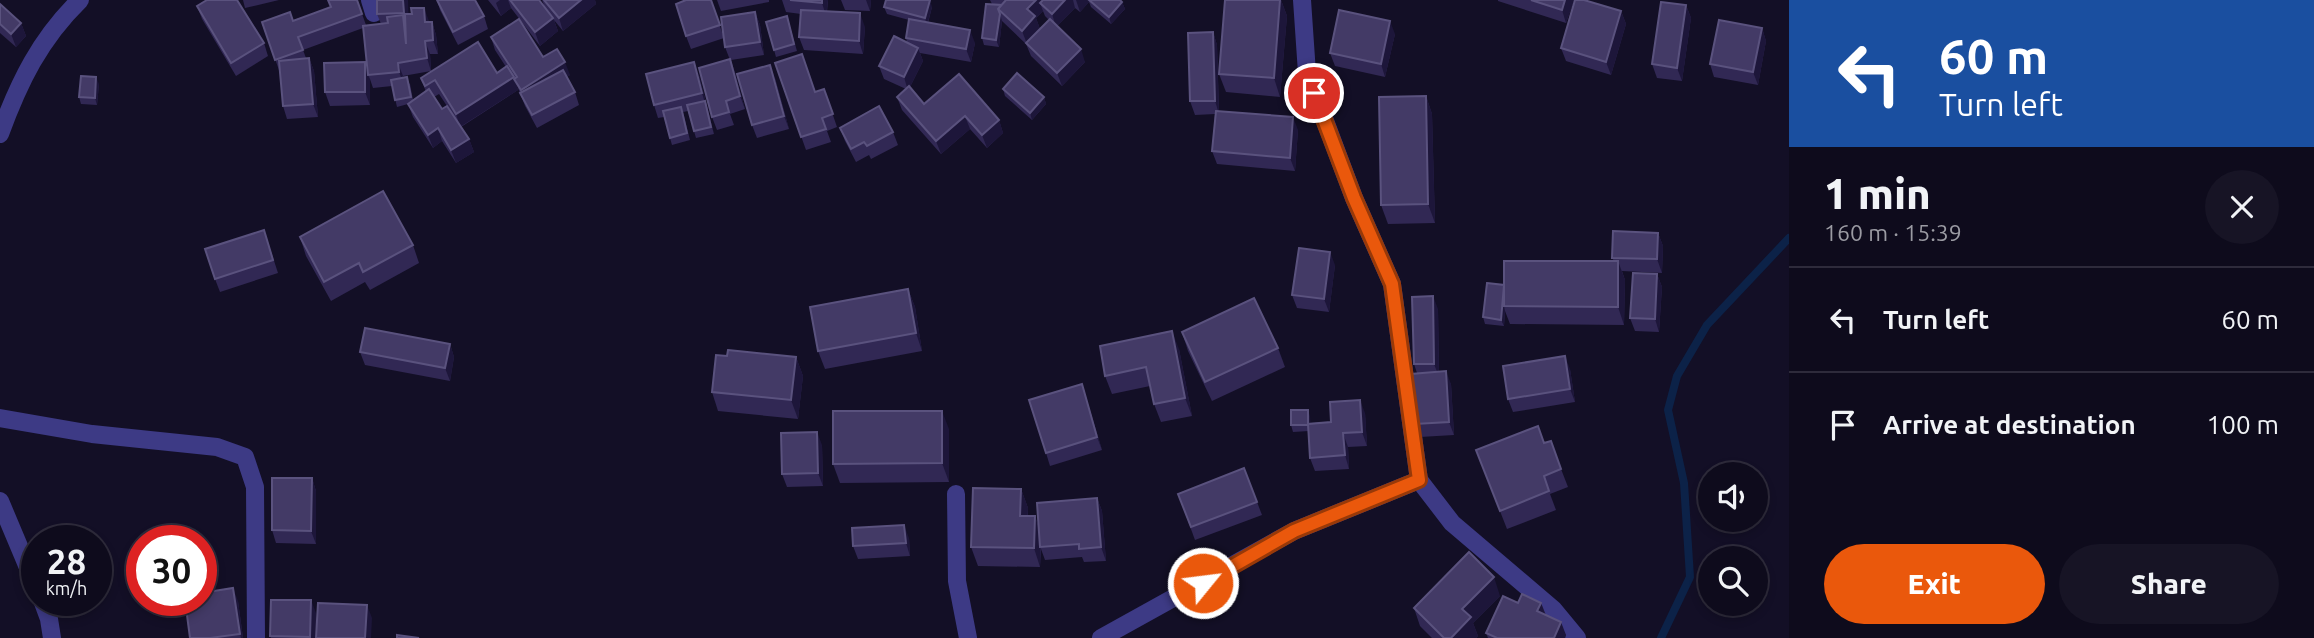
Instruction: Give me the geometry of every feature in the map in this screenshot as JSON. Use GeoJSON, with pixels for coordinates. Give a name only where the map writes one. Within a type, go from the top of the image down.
{"type":"FeatureCollection","features":[{"type":"Feature","properties":{"kind":"street"},"geometry":{"type":"LineString","coordinates":[[0,134],[16,90],[36,52],[80,0]]}},
{"type":"Feature","properties":{"kind":"street"},"geometry":{"type":"LineString","coordinates":[[1302,0],[1307,73],[1354,198],[1392,284],[1419,480],[1452,523],[1553,609],[1577,638]]}},
{"type":"Feature","properties":{"kind":"street"},"geometry":{"type":"LineString","coordinates":[[0,418],[92,434],[217,447],[245,457],[255,487],[256,638]]}},
{"type":"Feature","properties":{"kind":"street"},"geometry":{"type":"LineString","coordinates":[[1101,638],[1294,531],[1419,480]]}},
{"type":"Feature","properties":{"kind":"street"},"geometry":{"type":"LineString","coordinates":[[956,494],[957,581],[968,638]]}},
{"type":"Feature","properties":{"kind":"street"},"geometry":{"type":"LineString","coordinates":[[0,501],[21,551]]}},
{"type":"Feature","properties":{"kind":"street"},"geometry":{"type":"LineString","coordinates":[[48,616],[52,638]]}},
{"type":"Feature","properties":{"kind":"building"},"geometry":{"type":"Polygon","coordinates":[[[207,0],[237,0],[264,43],[231,63],[197,6],[207,0]]]}},
{"type":"Feature","properties":{"kind":"building"},"geometry":{"type":"Polygon","coordinates":[[[328,0],[357,0],[362,14],[298,37],[303,50],[275,60],[262,22],[290,12],[293,21],[331,7],[328,0]]]}},
{"type":"Feature","properties":{"kind":"building"},"geometry":{"type":"Polygon","coordinates":[[[377,0],[403,0],[404,13],[377,14],[377,0]]]}},
{"type":"Feature","properties":{"kind":"building"},"geometry":{"type":"Polygon","coordinates":[[[437,0],[475,0],[484,16],[453,32],[437,0]]]}},
{"type":"Feature","properties":{"kind":"building"},"geometry":{"type":"Polygon","coordinates":[[[510,0],[539,0],[553,18],[535,32],[510,0]]]}},
{"type":"Feature","properties":{"kind":"building"},"geometry":{"type":"Polygon","coordinates":[[[544,0],[581,0],[559,18],[544,0]]]}},
{"type":"Feature","properties":{"kind":"building"},"geometry":{"type":"Polygon","coordinates":[[[686,0],[711,0],[720,25],[686,36],[676,4],[686,0]]]}},
{"type":"Feature","properties":{"kind":"building"},"geometry":{"type":"Polygon","coordinates":[[[790,0],[822,0],[822,3],[790,0]]]}},
{"type":"Feature","properties":{"kind":"building"},"geometry":{"type":"Polygon","coordinates":[[[886,0],[930,0],[925,18],[884,7],[886,0]]]}},
{"type":"Feature","properties":{"kind":"building"},"geometry":{"type":"Polygon","coordinates":[[[1006,0],[1036,0],[1027,9],[1035,16],[1022,31],[998,9],[1006,0]]]}},
{"type":"Feature","properties":{"kind":"building"},"geometry":{"type":"Polygon","coordinates":[[[1043,0],[1065,0],[1052,14],[1040,3],[1043,0]]]}},
{"type":"Feature","properties":{"kind":"building"},"geometry":{"type":"Polygon","coordinates":[[[1089,0],[1120,0],[1122,2],[1109,17],[1089,0]]]}},
{"type":"Feature","properties":{"kind":"building"},"geometry":{"type":"Polygon","coordinates":[[[1225,0],[1280,0],[1274,78],[1219,74],[1225,0]]]}},
{"type":"Feature","properties":{"kind":"building"},"geometry":{"type":"Polygon","coordinates":[[[1531,0],[1565,0],[1562,10],[1531,0]]]}},
{"type":"Feature","properties":{"kind":"building"},"geometry":{"type":"Polygon","coordinates":[[[1575,0],[1621,11],[1606,62],[1561,48],[1575,0]]]}},
{"type":"Feature","properties":{"kind":"building"},"geometry":{"type":"Polygon","coordinates":[[[1661,2],[1686,5],[1677,68],[1652,64],[1661,2]]]}},
{"type":"Feature","properties":{"kind":"building"},"geometry":{"type":"Polygon","coordinates":[[[0,4],[21,23],[11,34],[0,24],[0,4]]]}},
{"type":"Feature","properties":{"kind":"building"},"geometry":{"type":"Polygon","coordinates":[[[986,4],[1001,5],[998,9],[1000,14],[996,40],[982,38],[986,4]]]}},
{"type":"Feature","properties":{"kind":"building"},"geometry":{"type":"Polygon","coordinates":[[[411,8],[424,8],[425,22],[432,22],[433,40],[425,41],[427,58],[398,63],[399,72],[368,75],[363,26],[388,23],[387,17],[403,15],[406,44],[405,14],[412,14],[411,8]]]}},
{"type":"Feature","properties":{"kind":"building"},"geometry":{"type":"Polygon","coordinates":[[[801,10],[860,13],[859,41],[799,37],[801,10]]]}},
{"type":"Feature","properties":{"kind":"building"},"geometry":{"type":"Polygon","coordinates":[[[1339,10],[1390,21],[1381,64],[1330,53],[1339,10]]]}},
{"type":"Feature","properties":{"kind":"building"},"geometry":{"type":"Polygon","coordinates":[[[755,12],[760,42],[725,47],[721,17],[755,12]]]}},
{"type":"Feature","properties":{"kind":"building"},"geometry":{"type":"Polygon","coordinates":[[[787,16],[794,44],[774,50],[766,22],[787,16]]]}},
{"type":"Feature","properties":{"kind":"building"},"geometry":{"type":"Polygon","coordinates":[[[519,19],[543,57],[557,49],[565,62],[521,90],[514,79],[517,77],[491,37],[519,19]]]}},
{"type":"Feature","properties":{"kind":"building"},"geometry":{"type":"Polygon","coordinates":[[[909,19],[970,30],[966,49],[906,38],[909,19]]]}},
{"type":"Feature","properties":{"kind":"building"},"geometry":{"type":"Polygon","coordinates":[[[1050,19],[1081,49],[1057,73],[1026,43],[1050,19]]]}},
{"type":"Feature","properties":{"kind":"building"},"geometry":{"type":"Polygon","coordinates":[[[1719,20],[1762,28],[1753,72],[1710,64],[1719,20]]]}},
{"type":"Feature","properties":{"kind":"building"},"geometry":{"type":"Polygon","coordinates":[[[1213,32],[1215,101],[1190,101],[1188,33],[1213,32]]]}},
{"type":"Feature","properties":{"kind":"building"},"geometry":{"type":"Polygon","coordinates":[[[894,36],[918,48],[904,77],[879,66],[894,36]]]}},
{"type":"Feature","properties":{"kind":"building"},"geometry":{"type":"Polygon","coordinates":[[[478,42],[497,73],[507,66],[514,77],[456,114],[435,80],[425,86],[421,78],[478,42]]]}},
{"type":"Feature","properties":{"kind":"building"},"geometry":{"type":"Polygon","coordinates":[[[802,54],[815,92],[824,89],[833,114],[822,118],[826,129],[801,137],[775,63],[802,54]]]}},
{"type":"Feature","properties":{"kind":"building"},"geometry":{"type":"Polygon","coordinates":[[[309,58],[313,104],[283,106],[279,61],[309,58]]]}},
{"type":"Feature","properties":{"kind":"building"},"geometry":{"type":"Polygon","coordinates":[[[730,59],[740,96],[726,101],[729,112],[712,117],[699,68],[730,59]]]}},
{"type":"Feature","properties":{"kind":"building"},"geometry":{"type":"Polygon","coordinates":[[[365,62],[365,92],[325,92],[324,63],[365,62]]]}},
{"type":"Feature","properties":{"kind":"building"},"geometry":{"type":"Polygon","coordinates":[[[694,62],[702,93],[654,105],[646,74],[694,62]]]}},
{"type":"Feature","properties":{"kind":"building"},"geometry":{"type":"Polygon","coordinates":[[[770,65],[784,116],[752,125],[737,74],[770,65]]]}},
{"type":"Feature","properties":{"kind":"building"},"geometry":{"type":"Polygon","coordinates":[[[563,70],[575,92],[532,115],[520,93],[563,70]]]}},
{"type":"Feature","properties":{"kind":"building"},"geometry":{"type":"Polygon","coordinates":[[[1017,73],[1044,97],[1030,113],[1003,89],[1017,73]]]}},
{"type":"Feature","properties":{"kind":"building"},"geometry":{"type":"Polygon","coordinates":[[[959,74],[999,120],[982,135],[965,116],[936,141],[897,97],[909,86],[924,104],[959,74]]]}},
{"type":"Feature","properties":{"kind":"building"},"geometry":{"type":"Polygon","coordinates":[[[81,76],[96,77],[95,98],[79,97],[81,76]]]}},
{"type":"Feature","properties":{"kind":"building"},"geometry":{"type":"Polygon","coordinates":[[[407,77],[411,97],[395,100],[391,80],[407,77]]]}},
{"type":"Feature","properties":{"kind":"building"},"geometry":{"type":"Polygon","coordinates":[[[429,89],[442,109],[447,106],[469,139],[451,150],[438,128],[428,135],[408,104],[429,89]]]}},
{"type":"Feature","properties":{"kind":"building"},"geometry":{"type":"Polygon","coordinates":[[[1426,96],[1428,204],[1381,205],[1379,97],[1426,96]]]}},
{"type":"Feature","properties":{"kind":"building"},"geometry":{"type":"Polygon","coordinates":[[[705,101],[711,127],[694,131],[687,105],[705,101]]]}},
{"type":"Feature","properties":{"kind":"building"},"geometry":{"type":"Polygon","coordinates":[[[879,106],[893,132],[867,146],[864,142],[851,149],[840,128],[879,106]]]}},
{"type":"Feature","properties":{"kind":"building"},"geometry":{"type":"Polygon","coordinates":[[[681,107],[687,133],[670,138],[663,111],[681,107]]]}},
{"type":"Feature","properties":{"kind":"building"},"geometry":{"type":"Polygon","coordinates":[[[1216,111],[1293,117],[1290,158],[1212,151],[1216,111]]]}},
{"type":"Feature","properties":{"kind":"building"},"geometry":{"type":"Polygon","coordinates":[[[383,191],[413,245],[363,272],[359,263],[324,282],[300,237],[383,191]]]}},
{"type":"Feature","properties":{"kind":"building"},"geometry":{"type":"Polygon","coordinates":[[[264,230],[273,260],[215,279],[205,249],[264,230]]]}},
{"type":"Feature","properties":{"kind":"building"},"geometry":{"type":"Polygon","coordinates":[[[1613,231],[1658,233],[1657,259],[1612,258],[1613,231]]]}},
{"type":"Feature","properties":{"kind":"building"},"geometry":{"type":"Polygon","coordinates":[[[1299,248],[1330,252],[1324,299],[1292,295],[1299,248]]]}},
{"type":"Feature","properties":{"kind":"building"},"geometry":{"type":"Polygon","coordinates":[[[1504,261],[1618,261],[1618,307],[1504,306],[1504,261]]]}},
{"type":"Feature","properties":{"kind":"building"},"geometry":{"type":"Polygon","coordinates":[[[1633,273],[1657,274],[1655,319],[1630,318],[1633,273]]]}},
{"type":"Feature","properties":{"kind":"building"},"geometry":{"type":"Polygon","coordinates":[[[1487,283],[1504,285],[1501,320],[1483,317],[1487,283]]]}},
{"type":"Feature","properties":{"kind":"building"},"geometry":{"type":"Polygon","coordinates":[[[908,289],[916,333],[818,351],[810,307],[908,289]]]}},
{"type":"Feature","properties":{"kind":"building"},"geometry":{"type":"Polygon","coordinates":[[[1433,296],[1434,364],[1414,364],[1412,297],[1433,296]]]}},
{"type":"Feature","properties":{"kind":"building"},"geometry":{"type":"Polygon","coordinates":[[[1254,298],[1278,348],[1205,382],[1182,332],[1254,298]]]}},
{"type":"Feature","properties":{"kind":"building"},"geometry":{"type":"Polygon","coordinates":[[[365,328],[450,344],[445,368],[360,352],[365,328]]]}},
{"type":"Feature","properties":{"kind":"building"},"geometry":{"type":"Polygon","coordinates":[[[1172,331],[1185,398],[1154,404],[1146,367],[1105,376],[1100,346],[1172,331]]]}},
{"type":"Feature","properties":{"kind":"building"},"geometry":{"type":"Polygon","coordinates":[[[728,350],[796,357],[791,400],[712,392],[716,355],[727,356],[728,350]]]}},
{"type":"Feature","properties":{"kind":"building"},"geometry":{"type":"Polygon","coordinates":[[[1565,356],[1570,389],[1508,399],[1503,366],[1565,356]]]}},
{"type":"Feature","properties":{"kind":"building"},"geometry":{"type":"Polygon","coordinates":[[[1446,371],[1449,422],[1415,424],[1411,374],[1446,371]]]}},
{"type":"Feature","properties":{"kind":"building"},"geometry":{"type":"Polygon","coordinates":[[[1082,384],[1097,437],[1046,453],[1029,400],[1082,384]]]}},
{"type":"Feature","properties":{"kind":"building"},"geometry":{"type":"Polygon","coordinates":[[[1360,400],[1362,432],[1343,433],[1345,455],[1310,458],[1308,424],[1331,422],[1330,402],[1360,400]]]}},
{"type":"Feature","properties":{"kind":"building"},"geometry":{"type":"Polygon","coordinates":[[[1291,410],[1308,410],[1308,425],[1291,425],[1291,410]]]}},
{"type":"Feature","properties":{"kind":"building"},"geometry":{"type":"Polygon","coordinates":[[[833,411],[942,411],[942,463],[833,464],[833,411]]]}},
{"type":"Feature","properties":{"kind":"building"},"geometry":{"type":"Polygon","coordinates":[[[1538,426],[1544,443],[1551,441],[1561,469],[1544,476],[1549,491],[1500,511],[1476,450],[1538,426]]]}},
{"type":"Feature","properties":{"kind":"building"},"geometry":{"type":"Polygon","coordinates":[[[817,432],[818,473],[782,474],[781,433],[817,432]]]}},
{"type":"Feature","properties":{"kind":"building"},"geometry":{"type":"Polygon","coordinates":[[[1244,468],[1257,502],[1191,527],[1178,494],[1244,468]]]}},
{"type":"Feature","properties":{"kind":"building"},"geometry":{"type":"Polygon","coordinates":[[[272,478],[312,478],[311,531],[272,530],[272,478]]]}},
{"type":"Feature","properties":{"kind":"building"},"geometry":{"type":"Polygon","coordinates":[[[973,488],[1021,489],[1020,516],[1035,516],[1034,548],[971,547],[973,488]]]}},
{"type":"Feature","properties":{"kind":"building"},"geometry":{"type":"Polygon","coordinates":[[[1097,498],[1101,547],[1079,549],[1079,544],[1040,547],[1037,503],[1097,498]]]}},
{"type":"Feature","properties":{"kind":"building"},"geometry":{"type":"Polygon","coordinates":[[[904,525],[906,543],[853,546],[852,528],[904,525]]]}},
{"type":"Feature","properties":{"kind":"building"},"geometry":{"type":"Polygon","coordinates":[[[1469,552],[1494,577],[1462,609],[1471,617],[1451,638],[1444,638],[1414,608],[1469,552]]]}},
{"type":"Feature","properties":{"kind":"building"},"geometry":{"type":"Polygon","coordinates":[[[233,588],[240,634],[190,638],[187,616],[217,616],[217,590],[233,588]]]}},
{"type":"Feature","properties":{"kind":"building"},"geometry":{"type":"Polygon","coordinates":[[[1522,594],[1541,603],[1537,611],[1561,622],[1554,638],[1497,638],[1486,633],[1503,596],[1518,603],[1522,594]]]}},
{"type":"Feature","properties":{"kind":"building"},"geometry":{"type":"Polygon","coordinates":[[[271,600],[311,600],[310,637],[270,636],[271,600]]]}},
{"type":"Feature","properties":{"kind":"building"},"geometry":{"type":"Polygon","coordinates":[[[318,603],[367,605],[365,638],[316,638],[318,603]]]}},
{"type":"Feature","properties":{"kind":"building"},"geometry":{"type":"Polygon","coordinates":[[[397,635],[419,638],[397,638],[397,635]]]}},
{"type":"Feature","properties":{"kind":"waterway"},"geometry":{"type":"LineString","coordinates":[[1661,638],[1690,577],[1684,483],[1668,410],[1677,376],[1707,325],[1789,238]]}},
{"type":"Feature","properties":{"kind":"route"},"geometry":{"type":"LineString","coordinates":[[1203,583],[1294,531],[1419,480],[1392,284],[1354,198],[1314,93]]}}]}
